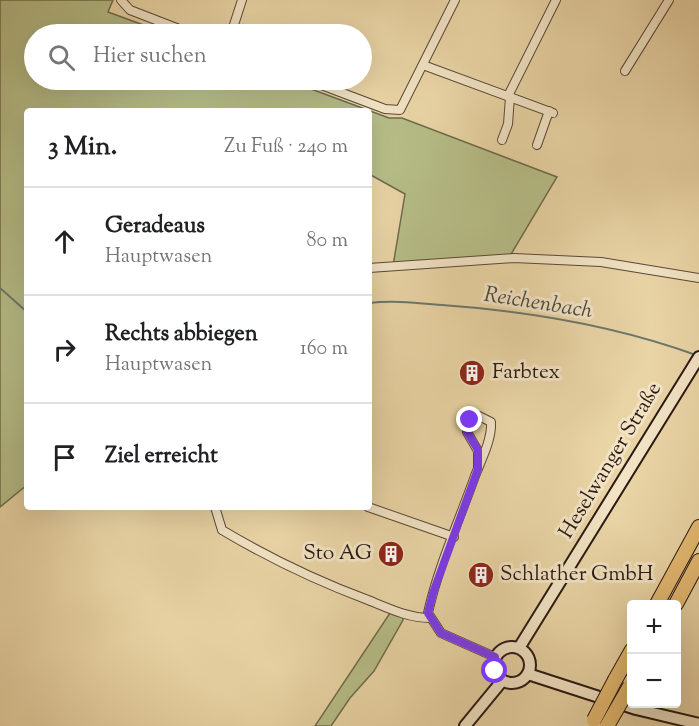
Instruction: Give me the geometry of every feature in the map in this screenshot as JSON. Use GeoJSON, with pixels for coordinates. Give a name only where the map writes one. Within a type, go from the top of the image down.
{"type":"FeatureCollection","features":[{"type":"Feature","properties":{"kind":"highway"},"geometry":{"type":"LineString","coordinates":[[659,600],[699,527]]}},
{"type":"Feature","properties":{"kind":"highway"},"geometry":{"type":"LineString","coordinates":[[678,600],[699,561]]}},
{"type":"Feature","properties":{"kind":"highway"},"geometry":{"type":"LineString","coordinates":[[678,600],[699,575]]}},
{"type":"Feature","properties":{"kind":"highway"},"geometry":{"type":"LineString","coordinates":[[598,724],[615,680],[630,654]]}},
{"type":"Feature","properties":{"kind":"highway"},"geometry":{"type":"LineString","coordinates":[[598,724],[627,689]]}},
{"type":"Feature","properties":{"kind":"street"},"geometry":{"type":"LineString","coordinates":[[121,0],[130,10],[166,24]]}},
{"type":"Feature","properties":{"kind":"street"},"geometry":{"type":"LineString","coordinates":[[234,24],[242,0]]}},
{"type":"Feature","properties":{"kind":"street"},"geometry":{"type":"LineString","coordinates":[[335,90],[385,109],[400,110],[455,0]]}},
{"type":"Feature","properties":{"kind":"street"},"geometry":{"type":"LineString","coordinates":[[502,140],[508,124],[509,96],[556,0]]}},
{"type":"Feature","properties":{"kind":"street"},"geometry":{"type":"LineString","coordinates":[[625,71],[669,0]]}},
{"type":"Feature","properties":{"kind":"street"},"geometry":{"type":"LineString","coordinates":[[423,65],[551,112],[537,145]]}},
{"type":"Feature","properties":{"kind":"street"},"geometry":{"type":"LineString","coordinates":[[372,268],[514,258],[601,262],[699,278]]}},
{"type":"Feature","properties":{"kind":"street","name":"Heselwanger Straße"},"geometry":{"type":"LineString","coordinates":[[519,648],[699,357]]}},
{"type":"Feature","properties":{"kind":"street"},"geometry":{"type":"LineString","coordinates":[[478,469],[478,450],[467,432],[470,420],[479,416],[491,422],[491,430],[478,469],[454,537],[433,593],[428,613],[441,633],[495,657]]}},
{"type":"Feature","properties":{"kind":"street"},"geometry":{"type":"LineString","coordinates":[[372,508],[454,537]]}},
{"type":"Feature","properties":{"kind":"street"},"geometry":{"type":"LineString","coordinates":[[216,510],[222,530],[265,555],[334,587],[395,610],[430,618]]}},
{"type":"Feature","properties":{"kind":"street"},"geometry":{"type":"LineString","coordinates":[[507,647],[519,648],[529,659],[528,674],[516,683],[502,681],[495,671],[495,657],[507,647]]}},
{"type":"Feature","properties":{"kind":"street"},"geometry":{"type":"LineString","coordinates":[[528,674],[636,709],[699,724]]}},
{"type":"Feature","properties":{"kind":"street"},"geometry":{"type":"LineString","coordinates":[[465,726],[502,681]]}},
{"type":"Feature","properties":{"kind":"green space"},"geometry":{"type":"Polygon","coordinates":[[[0,0],[113,0],[108,12],[141,24],[24,24],[24,90],[314,90],[362,108],[24,108],[24,487],[0,507],[0,0]]]}},
{"type":"Feature","properties":{"kind":"green space"},"geometry":{"type":"Polygon","coordinates":[[[372,112],[389,118],[402,118],[557,177],[510,256],[393,266],[405,194],[372,176],[372,112]]]}},
{"type":"Feature","properties":{"kind":"green space"},"geometry":{"type":"Polygon","coordinates":[[[390,613],[402,614],[403,620],[374,671],[350,698],[331,726],[315,726],[390,613]]]}},
{"type":"Feature","properties":{"kind":"waterway","name":"Reichenbach"},"geometry":{"type":"LineString","coordinates":[[0,288],[24,309]]}},
{"type":"Feature","properties":{"kind":"waterway","name":"Reichenbach"},"geometry":{"type":"LineString","coordinates":[[372,303],[415,303],[474,308],[571,321],[635,336],[696,355]]}},
{"type":"Feature","properties":{"kind":"place","name":"Farbtex"},"geometry":{"type":"Point","coordinates":[472,373]}},
{"type":"Feature","properties":{"kind":"place","name":"Sto AG"},"geometry":{"type":"Point","coordinates":[391,554]}},
{"type":"Feature","properties":{"kind":"place","name":"Schlather GmbH"},"geometry":{"type":"Point","coordinates":[481,575]}},
{"type":"Feature","properties":{"kind":"route"},"geometry":{"type":"LineString","coordinates":[[470,420],[467,432],[478,450],[478,469],[433,593],[428,613],[441,633],[495,657],[493,664],[495,671]]}}]}
